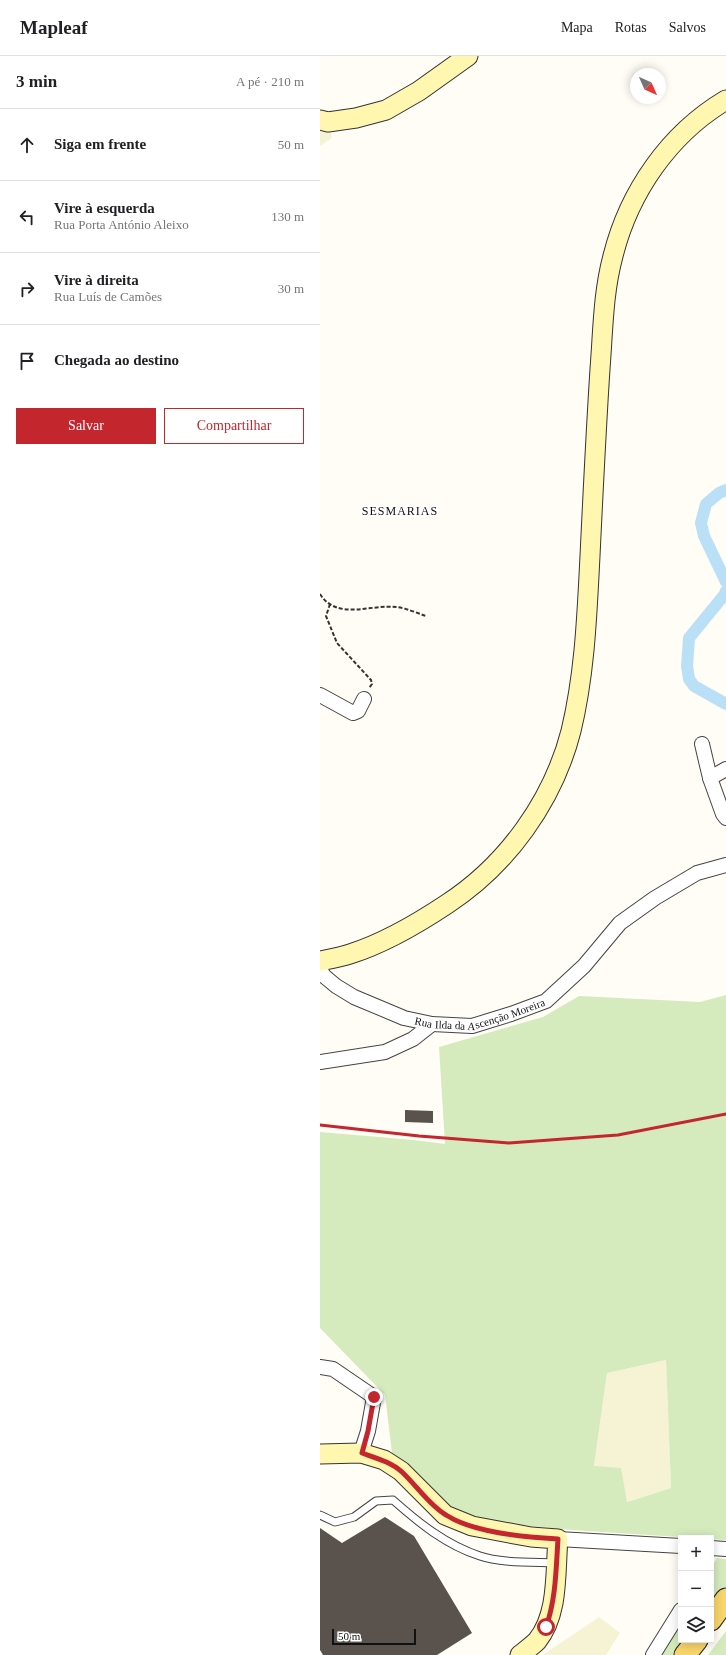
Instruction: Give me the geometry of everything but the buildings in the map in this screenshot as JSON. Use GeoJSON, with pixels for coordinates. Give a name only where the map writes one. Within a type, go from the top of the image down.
{"type":"FeatureCollection","features":[{"type":"Feature","properties":{"kind":"main road"},"geometry":{"type":"LineString","coordinates":[[320,120],[328,122],[356,118],[386,110],[419,91],[468,56]]}},
{"type":"Feature","properties":{"kind":"main road"},"geometry":{"type":"LineString","coordinates":[[320,961],[350,954],[389,939],[426,918],[465,892],[496,865],[520,837],[539,807],[555,776],[570,734],[577,700],[585,639],[604,310],[612,257],[621,228],[635,198],[650,172],[668,149],[687,129],[713,108],[726,100]]}},
{"type":"Feature","properties":{"kind":"main road"},"geometry":{"type":"LineString","coordinates":[[320,1454],[362,1453],[384,1460],[402,1471],[445,1515],[478,1528],[531,1537],[558,1539],[551,1612],[546,1627],[536,1641],[520,1655]]}},
{"type":"Feature","properties":{"kind":"main road"},"geometry":{"type":"LineString","coordinates":[[714,1616],[726,1599]]}},
{"type":"Feature","properties":{"kind":"main road"},"geometry":{"type":"LineString","coordinates":[[714,1632],[726,1615]]}},
{"type":"Feature","properties":{"kind":"main road"},"geometry":{"type":"LineString","coordinates":[[685,1655],[695,1643]]}},
{"type":"Feature","properties":{"kind":"main road"},"geometry":{"type":"LineString","coordinates":[[697,1655],[706,1643]]}},
{"type":"Feature","properties":{"kind":"street"},"geometry":{"type":"LineString","coordinates":[[320,694],[353,713],[358,711],[364,699]]}},
{"type":"Feature","properties":{"kind":"street"},"geometry":{"type":"LineString","coordinates":[[702,744],[710,778],[723,814],[726,818]]}},
{"type":"Feature","properties":{"kind":"street"},"geometry":{"type":"LineString","coordinates":[[710,778],[726,769]]}},
{"type":"Feature","properties":{"kind":"street","name":"Rua Ilda da Ascenção Moreira"},"geometry":{"type":"LineString","coordinates":[[320,967],[323,975],[354,998],[404,1018],[432,1024],[472,1026],[546,1001],[584,966],[620,923],[655,898],[697,873],[726,865]]}},
{"type":"Feature","properties":{"kind":"street"},"geometry":{"type":"LineString","coordinates":[[320,1062],[385,1052],[414,1038],[432,1024]]}},
{"type":"Feature","properties":{"kind":"street"},"geometry":{"type":"LineString","coordinates":[[320,1367],[333,1369],[374,1397],[368,1431],[362,1453]]}},
{"type":"Feature","properties":{"kind":"street"},"geometry":{"type":"LineString","coordinates":[[558,1539],[678,1546]]}},
{"type":"Feature","properties":{"kind":"street"},"geometry":{"type":"LineString","coordinates":[[653,1655],[678,1615]]}},
{"type":"Feature","properties":{"kind":"lane"},"geometry":{"type":"LineString","coordinates":[[320,1515],[335,1522],[354,1517],[376,1501],[393,1500],[438,1537],[481,1556],[519,1562],[556,1563]]}},
{"type":"Feature","properties":{"kind":"path"},"geometry":{"type":"LineString","coordinates":[[320,594],[330,604],[343,609],[396,607],[426,616]]}},
{"type":"Feature","properties":{"kind":"path"},"geometry":{"type":"LineString","coordinates":[[330,604],[326,616],[337,643],[371,680],[372,684],[364,699]]}},
{"type":"Feature","properties":{"kind":"shaded area"},"geometry":{"type":"Polygon","coordinates":[[[320,126],[330,127],[332,138],[320,146],[320,126]]]}},
{"type":"Feature","properties":{"kind":"shaded area"},"geometry":{"type":"Polygon","coordinates":[[[666,1360],[671,1488],[626,1502],[594,1467],[607,1373],[666,1360]]]}},
{"type":"Feature","properties":{"kind":"shaded area"},"geometry":{"type":"Polygon","coordinates":[[[599,1617],[620,1633],[606,1655],[543,1655],[599,1617]]]}},
{"type":"Feature","properties":{"kind":"green space"},"geometry":{"type":"Polygon","coordinates":[[[726,995],[726,1540],[714,1539],[714,1535],[678,1535],[678,1537],[508,1524],[465,1515],[444,1506],[420,1479],[392,1453],[385,1395],[320,1328],[320,1132],[445,1144],[439,1047],[543,1017],[579,996],[700,1002],[726,995]],[[666,1360],[607,1373],[594,1466],[621,1468],[627,1502],[671,1488],[666,1360]]]}},
{"type":"Feature","properties":{"kind":"green space"},"geometry":{"type":"Polygon","coordinates":[[[717,1558],[726,1559],[726,1587],[714,1605],[714,1571],[714,1563],[717,1558]]]}},
{"type":"Feature","properties":{"kind":"green space"},"geometry":{"type":"Polygon","coordinates":[[[678,1625],[678,1643],[686,1643],[677,1655],[658,1655],[678,1625]]]}},
{"type":"Feature","properties":{"kind":"green space"},"geometry":{"type":"Polygon","coordinates":[[[726,1631],[726,1655],[708,1655],[726,1631]]]}},
{"type":"Feature","properties":{"kind":"waterway"},"geometry":{"type":"LineString","coordinates":[[726,490],[719,493],[706,504],[701,523],[704,536],[726,582]]}},
{"type":"Feature","properties":{"kind":"waterway"},"geometry":{"type":"LineString","coordinates":[[726,591],[689,638],[687,666],[689,679],[694,686],[726,704]]}},
{"type":"Feature","properties":{"kind":"railway"},"geometry":{"type":"LineString","coordinates":[[320,1125],[419,1136],[509,1143],[618,1135],[726,1114]]}},
{"type":"Feature","properties":{"kind":"district","name":"SESMARIAS"},"geometry":{"type":"Point","coordinates":[400,511]}},
{"type":"Feature","properties":{"kind":"route"},"geometry":{"type":"LineString","coordinates":[[374,1397],[368,1431],[362,1453],[384,1460],[402,1471],[445,1515],[472,1526],[531,1537],[558,1539],[554,1591],[551,1612],[546,1627]]}}]}
